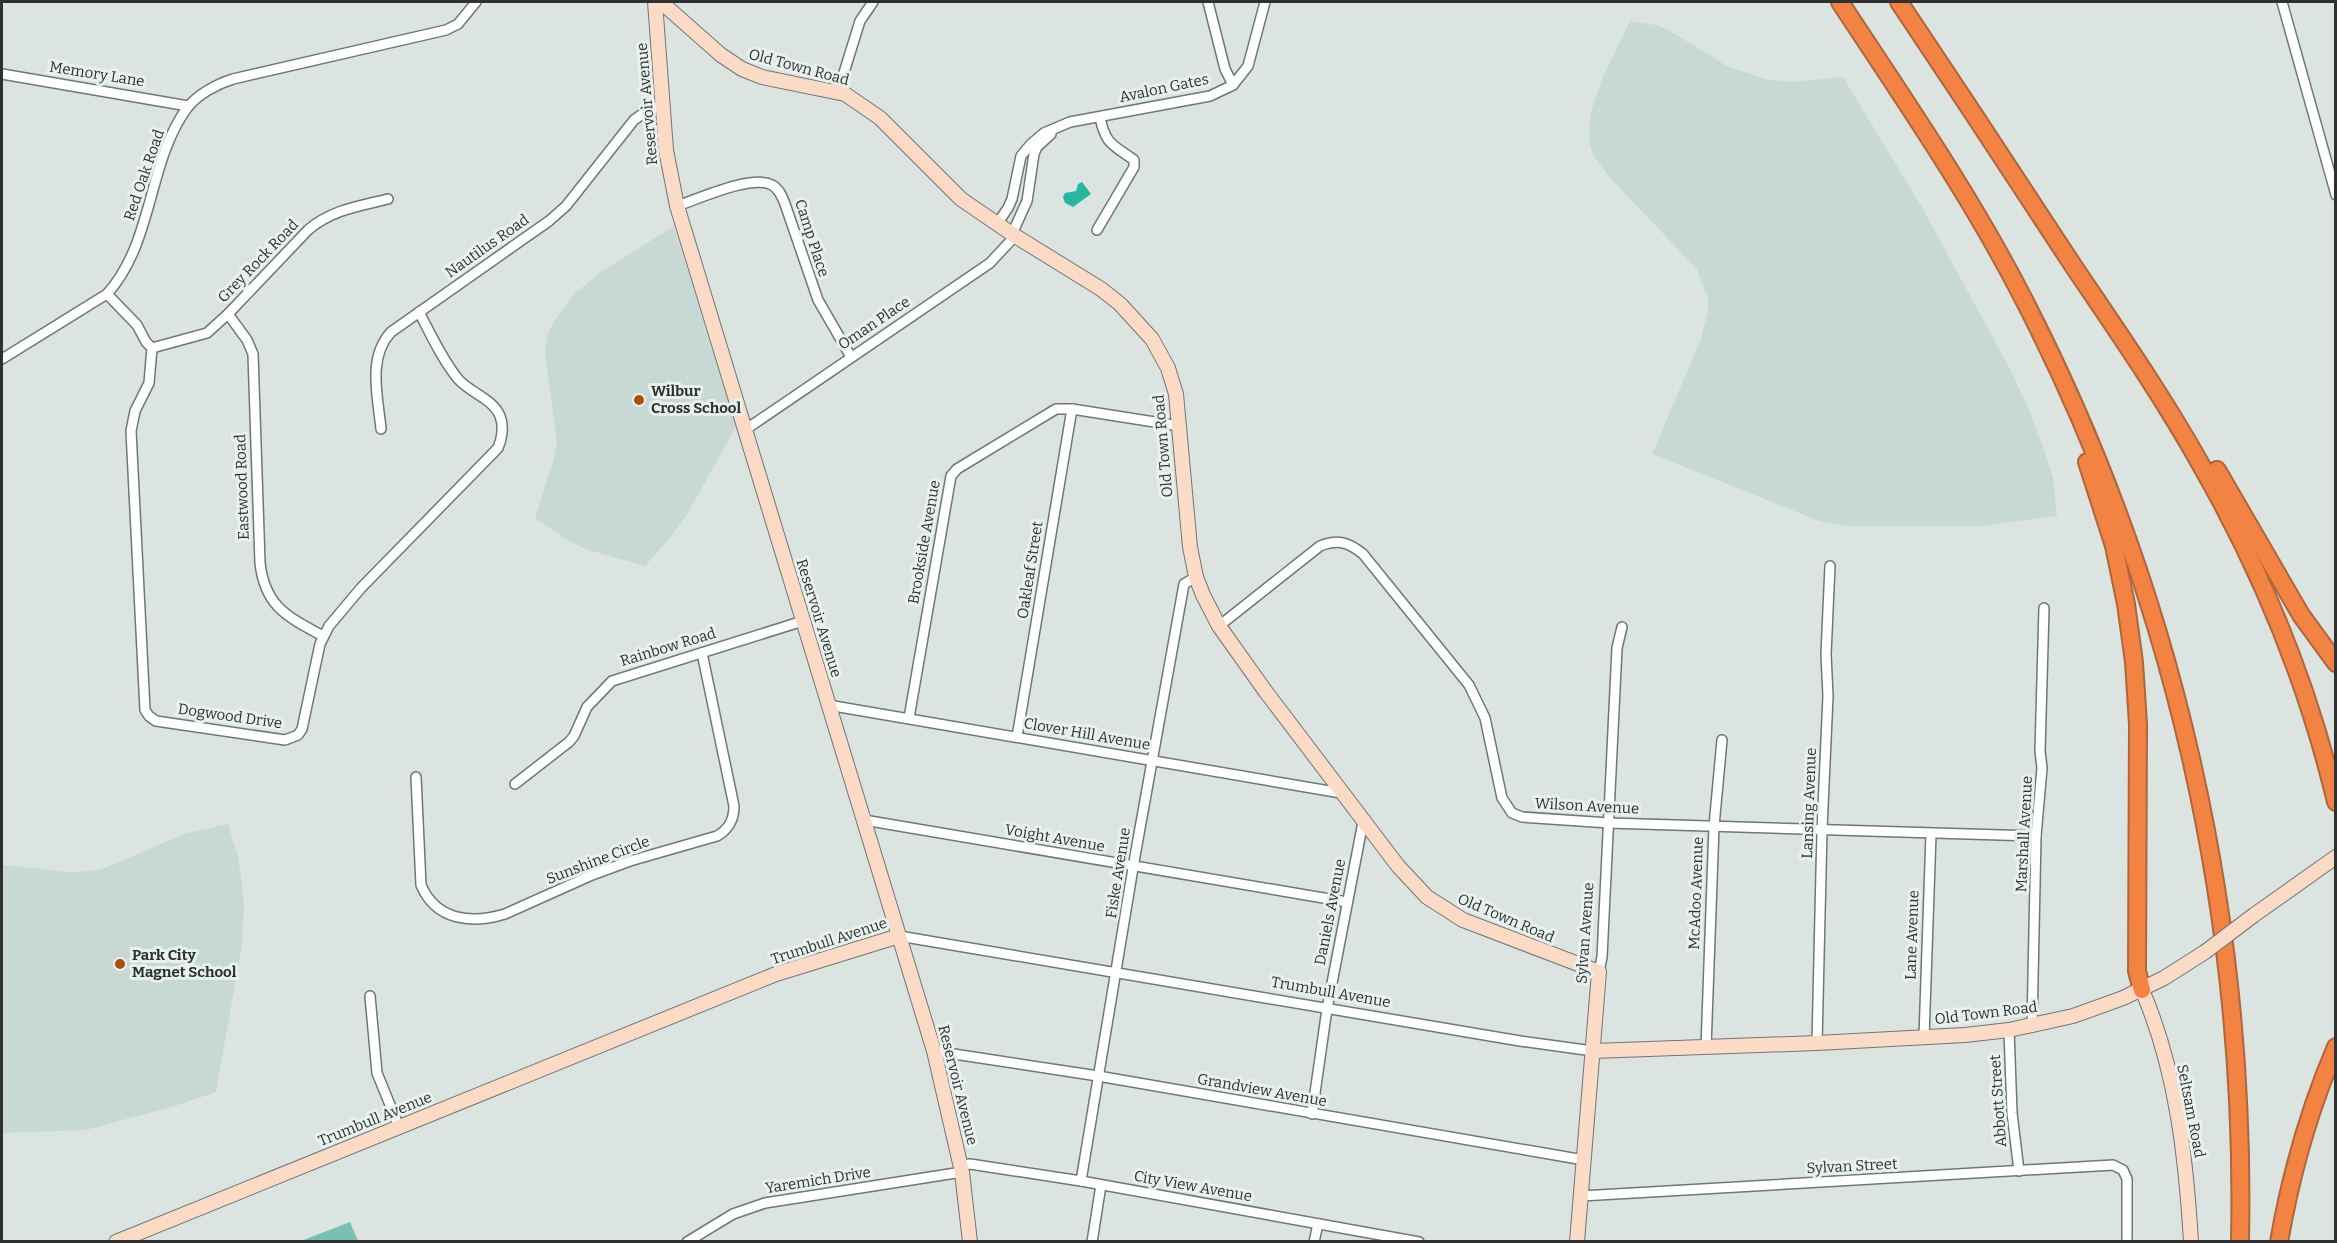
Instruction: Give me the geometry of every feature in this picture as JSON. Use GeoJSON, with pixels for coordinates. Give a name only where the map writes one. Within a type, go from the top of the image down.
{"type":"FeatureCollection","features":[{"type":"Feature","properties":{"kind":"highway"},"geometry":{"type":"LineString","coordinates":[[1840,2],[1974,210],[2021,294],[2072,399],[2117,508],[2154,618],[2188,741],[2213,866],[2231,992],[2239,1118],[2240,1242]]}},
{"type":"Feature","properties":{"kind":"highway"},"geometry":{"type":"LineString","coordinates":[[1899,2],[2132,354],[2201,464],[2232,521],[2259,579],[2299,679],[2336,802]]}},
{"type":"Feature","properties":{"kind":"highway"},"geometry":{"type":"LineString","coordinates":[[2021,294],[2100,498],[2114,546],[2126,604],[2134,662],[2138,724],[2137,971],[2142,990]]}},
{"type":"Feature","properties":{"kind":"highway"},"geometry":{"type":"LineString","coordinates":[[2132,354],[2200,441],[2293,601],[2336,663]]}},
{"type":"Feature","properties":{"kind":"highway"},"geometry":{"type":"LineString","coordinates":[[2279,1242],[2292,1173],[2301,1140],[2336,1047]]}},
{"type":"Feature","properties":{"kind":"main road","name":"Reservoir Avenue"},"geometry":{"type":"LineString","coordinates":[[655,2],[666,150],[677,206],[934,1051],[961,1169],[970,1242]]}},
{"type":"Feature","properties":{"kind":"main road","name":"Old Town Road"},"geometry":{"type":"LineString","coordinates":[[661,2],[721,55],[742,69],[762,76],[845,94],[865,106],[880,118],[961,199],[1101,289],[1120,304],[1152,339],[1173,381],[1180,426],[1187,520],[1196,577],[1219,626],[1341,793],[1412,882],[1442,908],[1483,929],[1599,972]]}},
{"type":"Feature","properties":{"kind":"main road","name":"Old Town Road"},"geometry":{"type":"LineString","coordinates":[[1593,1051],[1924,1037],[2032,1026],[2096,1009],[2142,990],[2205,952],[2336,857]]}},
{"type":"Feature","properties":{"kind":"main road","name":"Trumbull Avenue"},"geometry":{"type":"LineString","coordinates":[[116,1242],[776,974],[899,936]]}},
{"type":"Feature","properties":{"kind":"main road","name":"Sylvan Avenue"},"geometry":{"type":"LineString","coordinates":[[1577,1242],[1599,972]]}},
{"type":"Feature","properties":{"kind":"main road","name":"Seltsam Road"},"geometry":{"type":"LineString","coordinates":[[2142,990],[2158,1032],[2174,1097],[2185,1164],[2191,1242]]}},
{"type":"Feature","properties":{"kind":"street","name":"Red Oak Road"},"geometry":{"type":"LineString","coordinates":[[2,358],[107,294],[122,275],[134,252],[167,147],[188,106],[208,90],[233,79],[446,30],[458,24],[476,2]]}},
{"type":"Feature","properties":{"kind":"street"},"geometry":{"type":"LineString","coordinates":[[842,79],[860,21],[873,2]]}},
{"type":"Feature","properties":{"kind":"street","name":"Avalon Gates"},"geometry":{"type":"LineString","coordinates":[[997,224],[1008,208],[1022,156],[1044,133],[1057,126],[1086,119],[1210,96],[1233,85],[1225,69],[1208,2]]}},
{"type":"Feature","properties":{"kind":"street"},"geometry":{"type":"LineString","coordinates":[[1233,85],[1248,66],[1265,2]]}},
{"type":"Feature","properties":{"kind":"street"},"geometry":{"type":"LineString","coordinates":[[2282,2],[2336,195]]}},
{"type":"Feature","properties":{"kind":"street","name":"Memory Lane"},"geometry":{"type":"LineString","coordinates":[[2,74],[188,106]]}},
{"type":"Feature","properties":{"kind":"street","name":"Nautilus Road"},"geometry":{"type":"LineString","coordinates":[[381,429],[376,371],[377,354],[391,332],[549,221],[566,206],[634,120],[648,110],[662,105]]}},
{"type":"Feature","properties":{"kind":"street"},"geometry":{"type":"LineString","coordinates":[[1097,230],[1134,167],[1134,160],[1108,141],[1103,133],[1100,117]]}},
{"type":"Feature","properties":{"kind":"street","name":"Avalon Gates"},"geometry":{"type":"LineString","coordinates":[[1014,235],[1027,201],[1037,147],[1053,133],[1086,119]]}},
{"type":"Feature","properties":{"kind":"street","name":"Camp Place"},"geometry":{"type":"LineString","coordinates":[[677,206],[744,184],[761,182],[773,186],[782,195],[818,300],[851,357]]}},
{"type":"Feature","properties":{"kind":"street","name":"Grey Rock Road"},"geometry":{"type":"LineString","coordinates":[[152,348],[202,336],[228,314],[317,222],[340,211],[388,199]]}},
{"type":"Feature","properties":{"kind":"street","name":"Oman Place"},"geometry":{"type":"LineString","coordinates":[[745,430],[990,263],[1014,235]]}},
{"type":"Feature","properties":{"kind":"street"},"geometry":{"type":"LineString","coordinates":[[107,294],[137,325],[152,348]]}},
{"type":"Feature","properties":{"kind":"street","name":"Dogwood Drive"},"geometry":{"type":"LineString","coordinates":[[152,348],[149,383],[135,411],[131,431],[144,704],[149,716],[156,721],[285,740],[293,737],[302,729],[323,636],[361,588],[498,448],[500,443],[502,426],[500,416],[494,407],[458,379],[419,312]]}},
{"type":"Feature","properties":{"kind":"street","name":"Eastwood Road"},"geometry":{"type":"LineString","coordinates":[[228,314],[247,340],[252,354],[260,563],[263,582],[283,614],[323,636]]}},
{"type":"Feature","properties":{"kind":"street","name":"Brookside Avenue"},"geometry":{"type":"LineString","coordinates":[[909,718],[951,476],[957,468],[1048,413],[1060,409],[1180,426]]}},
{"type":"Feature","properties":{"kind":"street","name":"Oakleaf Street"},"geometry":{"type":"LineString","coordinates":[[1017,737],[1072,409]]}},
{"type":"Feature","properties":{"kind":"street","name":"Wilson Avenue"},"geometry":{"type":"LineString","coordinates":[[1219,626],[1320,546],[1335,541],[1352,545],[1363,554],[1469,685],[1485,718],[1502,798],[1512,813],[1535,820],[1609,824],[2036,836]]}},
{"type":"Feature","properties":{"kind":"street","name":"Lansing Avenue"},"geometry":{"type":"LineString","coordinates":[[1817,1043],[1830,566]]}},
{"type":"Feature","properties":{"kind":"street","name":"Fiske Avenue"},"geometry":{"type":"LineString","coordinates":[[1082,1181],[1098,1076],[1184,584],[1196,577]]}},
{"type":"Feature","properties":{"kind":"street","name":"Marshall Avenue"},"geometry":{"type":"LineString","coordinates":[[2032,1026],[2036,836],[2042,768],[2040,751],[2044,608]]}},
{"type":"Feature","properties":{"kind":"street","name":"Rainbow Road"},"geometry":{"type":"LineString","coordinates":[[515,784],[569,742],[587,707],[612,681],[803,621]]}},
{"type":"Feature","properties":{"kind":"street","name":"Sylvan Avenue"},"geometry":{"type":"LineString","coordinates":[[1599,972],[1602,957],[1617,648],[1622,627]]}},
{"type":"Feature","properties":{"kind":"street","name":"Sunshine Circle"},"geometry":{"type":"LineString","coordinates":[[416,777],[421,885],[426,896],[441,911],[465,920],[492,918],[505,914],[620,865],[717,836],[726,831],[733,820],[734,806],[702,653]]}},
{"type":"Feature","properties":{"kind":"street","name":"Clover Hill Avenue"},"geometry":{"type":"LineString","coordinates":[[828,705],[1341,793]]}},
{"type":"Feature","properties":{"kind":"street","name":"McAdoo Avenue"},"geometry":{"type":"LineString","coordinates":[[1706,1048],[1714,826],[1722,740]]}},
{"type":"Feature","properties":{"kind":"street","name":"Voight Avenue"},"geometry":{"type":"LineString","coordinates":[[864,820],[1347,902]]}},
{"type":"Feature","properties":{"kind":"street","name":"Daniels Avenue"},"geometry":{"type":"LineString","coordinates":[[1312,1114],[1327,1009],[1363,822]]}},
{"type":"Feature","properties":{"kind":"street","name":"Lane Avenue"},"geometry":{"type":"LineString","coordinates":[[1924,1037],[1931,834]]}},
{"type":"Feature","properties":{"kind":"street","name":"Trumbull Avenue"},"geometry":{"type":"LineString","coordinates":[[899,936],[1118,971],[1327,1009],[1593,1051]]}},
{"type":"Feature","properties":{"kind":"street"},"geometry":{"type":"LineString","coordinates":[[370,996],[377,1073],[399,1127]]}},
{"type":"Feature","properties":{"kind":"street","name":"Abbott Street"},"geometry":{"type":"LineString","coordinates":[[2009,1030],[2012,1113],[2019,1171]]}},
{"type":"Feature","properties":{"kind":"street","name":"Grandview Avenue"},"geometry":{"type":"LineString","coordinates":[[934,1051],[1098,1076],[1584,1160]]}},
{"type":"Feature","properties":{"kind":"street","name":"City View Avenue"},"geometry":{"type":"LineString","coordinates":[[961,1169],[970,1164],[1082,1181],[1419,1242]]}},
{"type":"Feature","properties":{"kind":"street","name":"Sylvan Street"},"geometry":{"type":"LineString","coordinates":[[1581,1196],[2108,1165],[2119,1167],[2127,1179],[2127,1242]]}},
{"type":"Feature","properties":{"kind":"street","name":"Yaremich Drive"},"geometry":{"type":"LineString","coordinates":[[687,1242],[733,1214],[765,1203],[961,1169]]}},
{"type":"Feature","properties":{"kind":"street"},"geometry":{"type":"LineString","coordinates":[[1092,1242],[1101,1185]]}},
{"type":"Feature","properties":{"kind":"street"},"geometry":{"type":"LineString","coordinates":[[1314,1242],[1318,1224]]}},
{"type":"Feature","properties":{"kind":"shaded area"},"geometry":{"type":"Polygon","coordinates":[[[1630,21],[1656,25],[1670,31],[1727,66],[1765,79],[1793,82],[1843,77],[1923,209],[2009,367],[2029,410],[2048,461],[2053,478],[2057,516],[1980,526],[1848,526],[1819,521],[1652,454],[1701,339],[1708,311],[1708,299],[1697,269],[1610,178],[1593,155],[1589,142],[1591,111],[1602,79],[1630,21]]]}},
{"type":"Feature","properties":{"kind":"shaded area"},"geometry":{"type":"Polygon","coordinates":[[[1082,182],[1091,194],[1073,207],[1065,203],[1063,197],[1065,193],[1076,191],[1078,184],[1082,182]]]}},
{"type":"Feature","properties":{"kind":"shaded area","name":"Wilbur Cross School"},"geometry":{"type":"Polygon","coordinates":[[[674,226],[736,427],[686,516],[645,566],[585,549],[567,540],[535,518],[557,441],[545,353],[548,333],[573,295],[601,272],[674,226]]]}},
{"type":"Feature","properties":{"kind":"shaded area","name":"Park City Magnet School"},"geometry":{"type":"Polygon","coordinates":[[[228,824],[238,857],[244,907],[242,945],[216,1092],[175,1106],[86,1130],[2,1133],[2,865],[72,872],[100,870],[184,834],[228,824]]]}},
{"type":"Feature","properties":{"kind":"shaded area"},"geometry":{"type":"Polygon","coordinates":[[[350,1222],[358,1241],[301,1241],[350,1222]]]}},
{"type":"Feature","properties":{"kind":"place","name":"Wilbur Cross School"},"geometry":{"type":"Point","coordinates":[639,400]}},
{"type":"Feature","properties":{"kind":"place","name":"Park City Magnet School"},"geometry":{"type":"Point","coordinates":[120,964]}}]}
